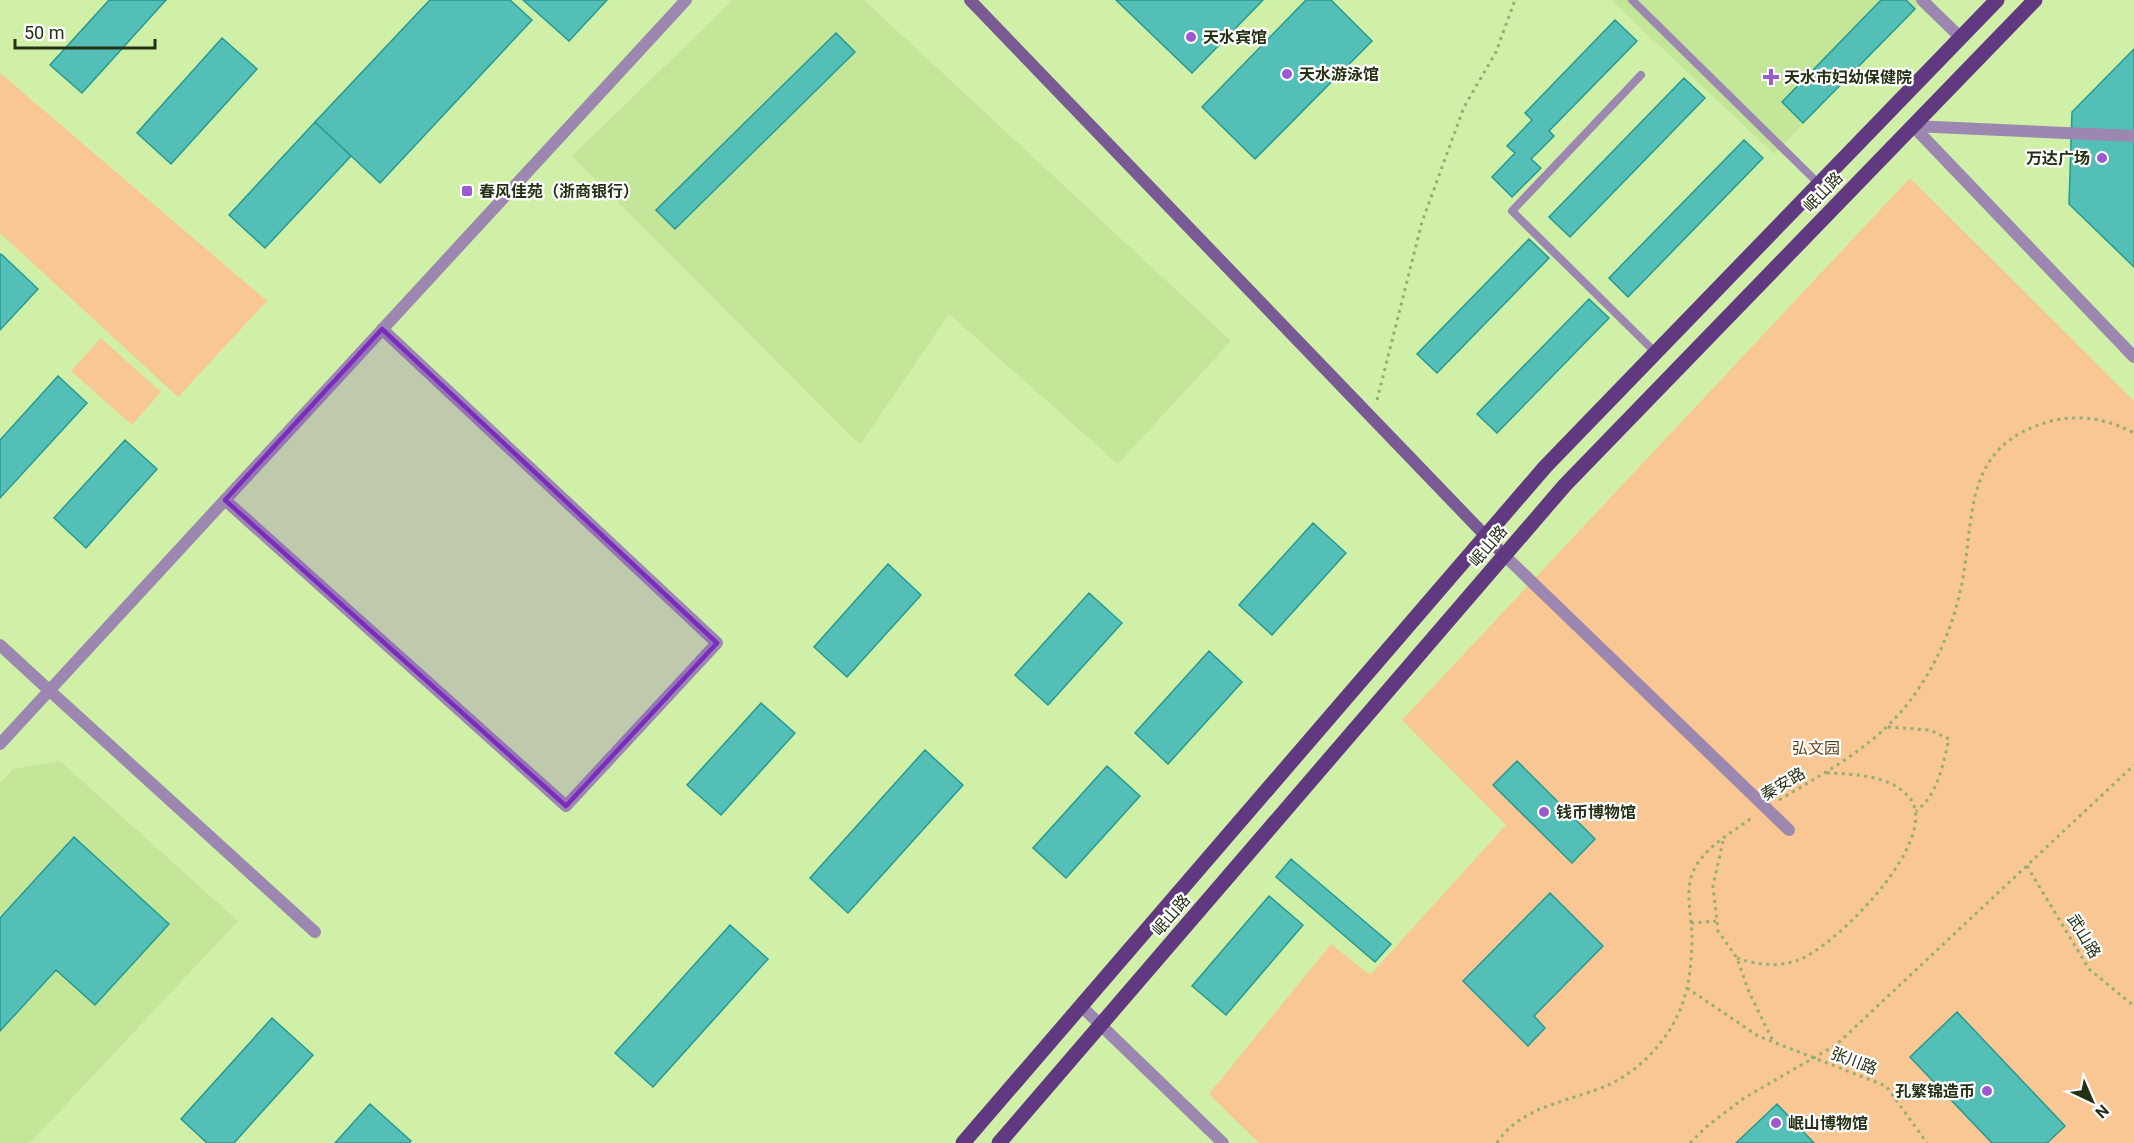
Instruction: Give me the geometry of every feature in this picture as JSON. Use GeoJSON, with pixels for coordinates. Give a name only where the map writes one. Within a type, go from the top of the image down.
{"type":"FeatureCollection","features":[{"type":"Feature","properties":{"kind":"main road"},"geometry":{"type":"LineString","coordinates":[[970,0],[1504,555]]}},
{"type":"Feature","properties":{"kind":"main road","name":"岷山路"},"geometry":{"type":"LineString","coordinates":[[963,1143],[1545,467],[1997,0]]}},
{"type":"Feature","properties":{"kind":"main road","name":"岷山路"},"geometry":{"type":"LineString","coordinates":[[999,1143],[1565,485],[2035,0]]}},
{"type":"Feature","properties":{"kind":"street"},"geometry":{"type":"LineString","coordinates":[[0,744],[686,0]]}},
{"type":"Feature","properties":{"kind":"street"},"geometry":{"type":"LineString","coordinates":[[1922,0],[1961,38]]}},
{"type":"Feature","properties":{"kind":"street"},"geometry":{"type":"LineString","coordinates":[[1913,126],[2134,136]]}},
{"type":"Feature","properties":{"kind":"street"},"geometry":{"type":"LineString","coordinates":[[1913,126],[2134,357]]}},
{"type":"Feature","properties":{"kind":"street"},"geometry":{"type":"LineString","coordinates":[[225,500],[566,806],[717,643],[382,329]]}},
{"type":"Feature","properties":{"kind":"street"},"geometry":{"type":"LineString","coordinates":[[1504,555],[1789,830]]}},
{"type":"Feature","properties":{"kind":"street"},"geometry":{"type":"LineString","coordinates":[[0,645],[315,932]]}},
{"type":"Feature","properties":{"kind":"street"},"geometry":{"type":"LineString","coordinates":[[1080,1006],[1222,1143]]}},
{"type":"Feature","properties":{"kind":"lane"},"geometry":{"type":"LineString","coordinates":[[1632,0],[1819,184]]}},
{"type":"Feature","properties":{"kind":"lane"},"geometry":{"type":"LineString","coordinates":[[1641,75],[1512,211],[1656,353]]}},
{"type":"Feature","properties":{"kind":"path"},"geometry":{"type":"LineString","coordinates":[[1372,419],[1422,222],[1464,107],[1496,52],[1515,0]]}},
{"type":"Feature","properties":{"kind":"path","name":"秦安路"},"geometry":{"type":"LineString","coordinates":[[1497,1143],[1521,1119],[1609,1084],[1641,1064],[1654,1051],[1675,1022],[1688,988],[1691,923],[1689,880],[1706,853],[1766,808],[1858,753],[1887,727],[1923,682],[1947,635],[1961,585],[1972,498],[1988,465],[1999,451],[2027,430],[2058,419],[2092,418],[2108,421],[2134,433]]}},
{"type":"Feature","properties":{"kind":"path"},"geometry":{"type":"LineString","coordinates":[[1887,727],[1930,730],[1949,739],[1942,770],[1927,803],[1916,811]]}},
{"type":"Feature","properties":{"kind":"path"},"geometry":{"type":"LineString","coordinates":[[1690,1143],[1706,1127],[1744,1098],[1836,1045],[2134,765]]}},
{"type":"Feature","properties":{"kind":"path"},"geometry":{"type":"LineString","coordinates":[[1737,958],[1760,964],[1785,964],[1808,956],[1838,933],[1873,898],[1888,878],[1913,833],[1916,811],[1909,796],[1881,781],[1852,774],[1825,772]]}},
{"type":"Feature","properties":{"kind":"path"},"geometry":{"type":"LineString","coordinates":[[1723,840],[1713,886],[1718,931],[1737,958],[1749,992],[1774,1042]]}},
{"type":"Feature","properties":{"kind":"path","name":"武山路"},"geometry":{"type":"LineString","coordinates":[[2027,866],[2089,969],[2134,1006]]}},
{"type":"Feature","properties":{"kind":"path"},"geometry":{"type":"LineString","coordinates":[[1691,923],[1717,921]]}},
{"type":"Feature","properties":{"kind":"path","name":"张川路"},"geometry":{"type":"LineString","coordinates":[[1688,988],[1758,1036],[1886,1086],[1927,1143]]}},
{"type":"Feature","properties":{"kind":"highlighted area"},"geometry":{"type":"Polygon","coordinates":[[[382,329],[717,643],[566,806],[225,500],[382,329]]]}},
{"type":"Feature","properties":{"kind":"shaded area"},"geometry":{"type":"Polygon","coordinates":[[[733,0],[864,0],[1231,341],[1118,464],[949,314],[860,445],[572,156],[733,0]]]}},
{"type":"Feature","properties":{"kind":"shaded area","name":"天水市妇幼保健院"},"geometry":{"type":"Polygon","coordinates":[[[1611,0],[1923,0],[1774,154],[1611,0]]]}},
{"type":"Feature","properties":{"kind":"shaded area"},"geometry":{"type":"Polygon","coordinates":[[[60,761],[238,921],[30,1143],[0,1143],[0,783],[13,769],[60,761]]]}},
{"type":"Feature","properties":{"kind":"green space"},"geometry":{"type":"Polygon","coordinates":[[[0,73],[267,301],[178,397],[0,233],[0,73]]]}},
{"type":"Feature","properties":{"kind":"green space","name":"弘文园"},"geometry":{"type":"Polygon","coordinates":[[[1910,178],[2134,401],[2134,1143],[1259,1143],[1209,1094],[1331,944],[1370,975],[1506,825],[1402,720],[1910,178]]]}},
{"type":"Feature","properties":{"kind":"green space"},"geometry":{"type":"Polygon","coordinates":[[[101,338],[161,392],[132,425],[71,371],[101,338]]]}},
{"type":"Feature","properties":{"kind":"building"},"geometry":{"type":"Polygon","coordinates":[[[109,0],[166,0],[82,93],[50,65],[109,0]]]}},
{"type":"Feature","properties":{"kind":"building"},"geometry":{"type":"Polygon","coordinates":[[[430,0],[510,0],[532,20],[380,183],[315,122],[430,0]]]}},
{"type":"Feature","properties":{"kind":"building"},"geometry":{"type":"Polygon","coordinates":[[[523,0],[607,0],[569,41],[523,0]]]}},
{"type":"Feature","properties":{"kind":"building","name":"天水宾馆"},"geometry":{"type":"Polygon","coordinates":[[[1116,0],[1263,0],[1192,73],[1116,0]]]}},
{"type":"Feature","properties":{"kind":"building","name":"天水游泳馆"},"geometry":{"type":"Polygon","coordinates":[[[1306,0],[1331,0],[1372,41],[1255,159],[1202,107],[1306,0]]]}},
{"type":"Feature","properties":{"kind":"building"},"geometry":{"type":"Polygon","coordinates":[[[1881,0],[1906,0],[1915,9],[1803,123],[1782,102],[1881,0]]]}},
{"type":"Feature","properties":{"kind":"building"},"geometry":{"type":"Polygon","coordinates":[[[1615,20],[1637,41],[1549,131],[1554,136],[1531,159],[1541,168],[1512,197],[1492,177],[1515,153],[1507,146],[1532,120],[1525,113],[1615,20]]]}},
{"type":"Feature","properties":{"kind":"building"},"geometry":{"type":"Polygon","coordinates":[[[836,33],[855,52],[675,229],[656,210],[836,33]]]}},
{"type":"Feature","properties":{"kind":"building"},"geometry":{"type":"Polygon","coordinates":[[[222,38],[257,69],[171,164],[137,133],[222,38]]]}},
{"type":"Feature","properties":{"kind":"building","name":"万达广场"},"geometry":{"type":"Polygon","coordinates":[[[2134,49],[2134,267],[2069,204],[2072,112],[2134,49]]]}},
{"type":"Feature","properties":{"kind":"building"},"geometry":{"type":"Polygon","coordinates":[[[1684,78],[1705,98],[1570,237],[1549,217],[1684,78]]]}},
{"type":"Feature","properties":{"kind":"building"},"geometry":{"type":"Polygon","coordinates":[[[315,122],[351,156],[265,248],[229,215],[315,122]]]}},
{"type":"Feature","properties":{"kind":"building"},"geometry":{"type":"Polygon","coordinates":[[[1744,140],[1763,158],[1628,297],[1609,278],[1744,140]]]}},
{"type":"Feature","properties":{"kind":"building"},"geometry":{"type":"Polygon","coordinates":[[[1529,239],[1549,258],[1437,373],[1417,354],[1529,239]]]}},
{"type":"Feature","properties":{"kind":"building"},"geometry":{"type":"Polygon","coordinates":[[[0,255],[38,289],[0,330],[0,255]]]}},
{"type":"Feature","properties":{"kind":"building"},"geometry":{"type":"Polygon","coordinates":[[[1589,299],[1609,318],[1497,433],[1477,414],[1589,299]]]}},
{"type":"Feature","properties":{"kind":"building"},"geometry":{"type":"Polygon","coordinates":[[[58,376],[87,403],[0,498],[0,440],[58,376]]]}},
{"type":"Feature","properties":{"kind":"building"},"geometry":{"type":"Polygon","coordinates":[[[125,440],[157,469],[86,548],[54,518],[125,440]]]}},
{"type":"Feature","properties":{"kind":"building"},"geometry":{"type":"Polygon","coordinates":[[[1313,523],[1346,553],[1272,635],[1239,605],[1313,523]]]}},
{"type":"Feature","properties":{"kind":"building"},"geometry":{"type":"Polygon","coordinates":[[[888,564],[921,595],[847,677],[814,647],[888,564]]]}},
{"type":"Feature","properties":{"kind":"building"},"geometry":{"type":"Polygon","coordinates":[[[1089,593],[1122,623],[1048,705],[1015,675],[1089,593]]]}},
{"type":"Feature","properties":{"kind":"building"},"geometry":{"type":"Polygon","coordinates":[[[1209,651],[1242,682],[1168,764],[1135,733],[1209,651]]]}},
{"type":"Feature","properties":{"kind":"building"},"geometry":{"type":"Polygon","coordinates":[[[761,703],[795,733],[721,815],[687,785],[761,703]]]}},
{"type":"Feature","properties":{"kind":"building"},"geometry":{"type":"Polygon","coordinates":[[[925,750],[963,785],[848,913],[810,878],[925,750]]]}},
{"type":"Feature","properties":{"kind":"building","name":"钱币博物馆"},"geometry":{"type":"Polygon","coordinates":[[[1517,761],[1595,839],[1572,863],[1493,785],[1517,761]]]}},
{"type":"Feature","properties":{"kind":"building"},"geometry":{"type":"Polygon","coordinates":[[[1107,766],[1140,796],[1066,878],[1033,848],[1107,766]]]}},
{"type":"Feature","properties":{"kind":"building"},"geometry":{"type":"Polygon","coordinates":[[[74,837],[169,924],[95,1005],[56,970],[0,1031],[0,918],[74,837]]]}},
{"type":"Feature","properties":{"kind":"building"},"geometry":{"type":"Polygon","coordinates":[[[1291,859],[1391,944],[1375,962],[1276,877],[1291,859]]]}},
{"type":"Feature","properties":{"kind":"building"},"geometry":{"type":"Polygon","coordinates":[[[1550,893],[1603,946],[1534,1016],[1545,1028],[1528,1046],[1463,981],[1550,893]]]}},
{"type":"Feature","properties":{"kind":"building"},"geometry":{"type":"Polygon","coordinates":[[[1269,896],[1303,925],[1226,1015],[1192,986],[1269,896]]]}},
{"type":"Feature","properties":{"kind":"building"},"geometry":{"type":"Polygon","coordinates":[[[730,925],[768,959],[653,1087],[615,1053],[730,925]]]}},
{"type":"Feature","properties":{"kind":"building","name":"孔繁锦造币"},"geometry":{"type":"Polygon","coordinates":[[[1957,1012],[2065,1126],[2047,1143],[1992,1143],[1910,1057],[1957,1012]]]}},
{"type":"Feature","properties":{"kind":"building"},"geometry":{"type":"Polygon","coordinates":[[[272,1018],[313,1055],[234,1143],[207,1143],[181,1119],[272,1018]]]}},
{"type":"Feature","properties":{"kind":"building"},"geometry":{"type":"Polygon","coordinates":[[[370,1104],[411,1141],[409,1143],[335,1143],[370,1104]]]}},
{"type":"Feature","properties":{"kind":"building","name":"岷山博物馆"},"geometry":{"type":"Polygon","coordinates":[[[1777,1104],[1814,1143],[1736,1143],[1777,1104]]]}},
{"type":"Feature","properties":{"kind":"place","name":"天水宾馆"},"geometry":{"type":"Point","coordinates":[1191,37]}},
{"type":"Feature","properties":{"kind":"place","name":"天水游泳馆"},"geometry":{"type":"Point","coordinates":[1287,74]}},
{"type":"Feature","properties":{"kind":"place","name":"天水市妇幼保健院"},"geometry":{"type":"Point","coordinates":[1771,77]}},
{"type":"Feature","properties":{"kind":"place","name":"万达广场"},"geometry":{"type":"Point","coordinates":[2102,158]}},
{"type":"Feature","properties":{"kind":"place","name":"春风佳苑（浙商银行）"},"geometry":{"type":"Point","coordinates":[467,191]}},
{"type":"Feature","properties":{"kind":"place","name":"钱币博物馆"},"geometry":{"type":"Point","coordinates":[1544,812]}},
{"type":"Feature","properties":{"kind":"place","name":"孔繁锦造币"},"geometry":{"type":"Point","coordinates":[1987,1091]}},
{"type":"Feature","properties":{"kind":"place","name":"岷山博物馆"},"geometry":{"type":"Point","coordinates":[1776,1123]}}]}
